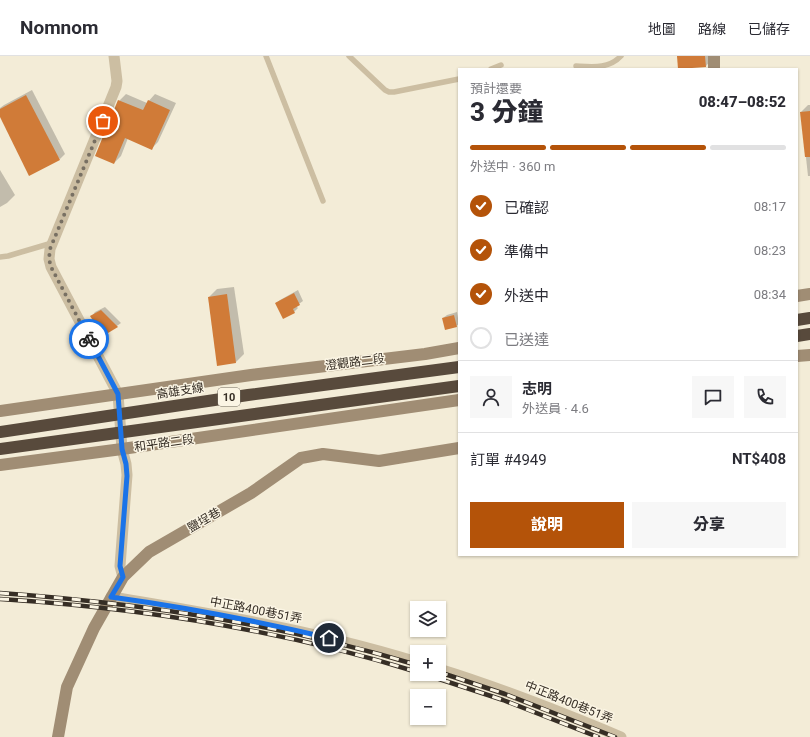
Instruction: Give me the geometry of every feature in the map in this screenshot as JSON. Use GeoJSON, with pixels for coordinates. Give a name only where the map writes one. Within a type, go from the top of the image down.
{"type":"FeatureCollection","features":[{"type":"Feature","properties":{"kind":"highway"},"geometry":{"type":"LineString","coordinates":[[798,336],[810,335]]}},
{"type":"Feature","properties":{"kind":"highway","name":"高雄支線"},"geometry":{"type":"LineString","coordinates":[[0,432],[248,395],[458,367]]}},
{"type":"Feature","properties":{"kind":"highway","name":"10"},"geometry":{"type":"LineString","coordinates":[[0,449],[458,386]]}},
{"type":"Feature","properties":{"kind":"street"},"geometry":{"type":"LineString","coordinates":[[114,56],[117,81],[116,87],[52,242],[49,259],[51,267],[118,394],[122,449],[126,464],[127,476],[120,566],[123,577]]}},
{"type":"Feature","properties":{"kind":"street"},"geometry":{"type":"LineString","coordinates":[[714,56],[714,68]]}},
{"type":"Feature","properties":{"kind":"street"},"geometry":{"type":"LineString","coordinates":[[798,296],[810,294]]}},
{"type":"Feature","properties":{"kind":"street","name":"澄觀路二段"},"geometry":{"type":"LineString","coordinates":[[118,394],[251,375],[426,354],[458,348]]}},
{"type":"Feature","properties":{"kind":"street"},"geometry":{"type":"LineString","coordinates":[[798,356],[810,355]]}},
{"type":"Feature","properties":{"kind":"street"},"geometry":{"type":"LineString","coordinates":[[0,411],[118,394]]}},
{"type":"Feature","properties":{"kind":"street","name":"和平路二段"},"geometry":{"type":"LineString","coordinates":[[0,465],[122,449],[458,400]]}},
{"type":"Feature","properties":{"kind":"street","name":"鹽埕巷"},"geometry":{"type":"LineString","coordinates":[[58,737],[67,687],[94,628],[123,577],[154,548],[251,493],[301,458],[323,454],[379,461],[458,448]]}},
{"type":"Feature","properties":{"kind":"street","name":"中正路400巷51弄"},"geometry":{"type":"LineString","coordinates":[[111,597],[274,625],[410,660]]}},
{"type":"Feature","properties":{"kind":"street","name":"中正路400巷51弄"},"geometry":{"type":"LineString","coordinates":[[446,671],[486,683],[621,737]]}},
{"type":"Feature","properties":{"kind":"lane"},"geometry":{"type":"LineString","coordinates":[[266,56],[322,201]]}},
{"type":"Feature","properties":{"kind":"lane"},"geometry":{"type":"LineString","coordinates":[[349,56],[384,90],[389,92],[458,79]]}},
{"type":"Feature","properties":{"kind":"lane"},"geometry":{"type":"LineString","coordinates":[[576,66],[598,67],[609,65],[621,56]]}},
{"type":"Feature","properties":{"kind":"lane"},"geometry":{"type":"LineString","coordinates":[[494,68],[501,65]]}},
{"type":"Feature","properties":{"kind":"lane"},"geometry":{"type":"LineString","coordinates":[[0,257],[8,256],[52,242]]}},
{"type":"Feature","properties":{"kind":"building"},"geometry":{"type":"Polygon","coordinates":[[[677,56],[705,56],[706,67],[678,68],[677,56]]]}},
{"type":"Feature","properties":{"kind":"building"},"geometry":{"type":"Polygon","coordinates":[[[26,95],[60,160],[29,176],[0,117],[0,109],[26,95]]]}},
{"type":"Feature","properties":{"kind":"building"},"geometry":{"type":"Polygon","coordinates":[[[118,100],[143,110],[148,100],[170,110],[152,150],[125,138],[114,164],[95,156],[118,100]]]}},
{"type":"Feature","properties":{"kind":"building"},"geometry":{"type":"Polygon","coordinates":[[[810,111],[810,157],[805,157],[800,112],[810,111]]]}},
{"type":"Feature","properties":{"kind":"building"},"geometry":{"type":"Polygon","coordinates":[[[294,293],[300,305],[293,309],[295,313],[283,319],[275,303],[294,293]]]}},
{"type":"Feature","properties":{"kind":"building"},"geometry":{"type":"Polygon","coordinates":[[[227,294],[236,363],[217,366],[208,297],[227,294]]]}},
{"type":"Feature","properties":{"kind":"building"},"geometry":{"type":"Polygon","coordinates":[[[101,310],[118,327],[103,336],[90,316],[101,310]]]}},
{"type":"Feature","properties":{"kind":"building"},"geometry":{"type":"Polygon","coordinates":[[[454,315],[457,327],[445,330],[442,318],[454,315]]]}},
{"type":"Feature","properties":{"kind":"railway"},"geometry":{"type":"LineString","coordinates":[[0,593],[106,603],[210,617],[314,638],[410,663]]}},
{"type":"Feature","properties":{"kind":"railway"},"geometry":{"type":"LineString","coordinates":[[0,599],[106,608],[211,623],[315,644],[410,670]]}},
{"type":"Feature","properties":{"kind":"railway"},"geometry":{"type":"LineString","coordinates":[[446,674],[505,694],[615,737]]}},
{"type":"Feature","properties":{"kind":"railway"},"geometry":{"type":"LineString","coordinates":[[445,681],[503,700],[598,737]]}},
{"type":"Feature","properties":{"kind":"way so far"},"geometry":{"type":"LineString","coordinates":[[89,339],[51,267],[49,259],[50,249],[103,121]]}},
{"type":"Feature","properties":{"kind":"route"},"geometry":{"type":"LineString","coordinates":[[89,339],[118,394],[122,449],[126,464],[127,476],[120,566],[123,577],[111,597],[274,625],[329,638]]}}]}
